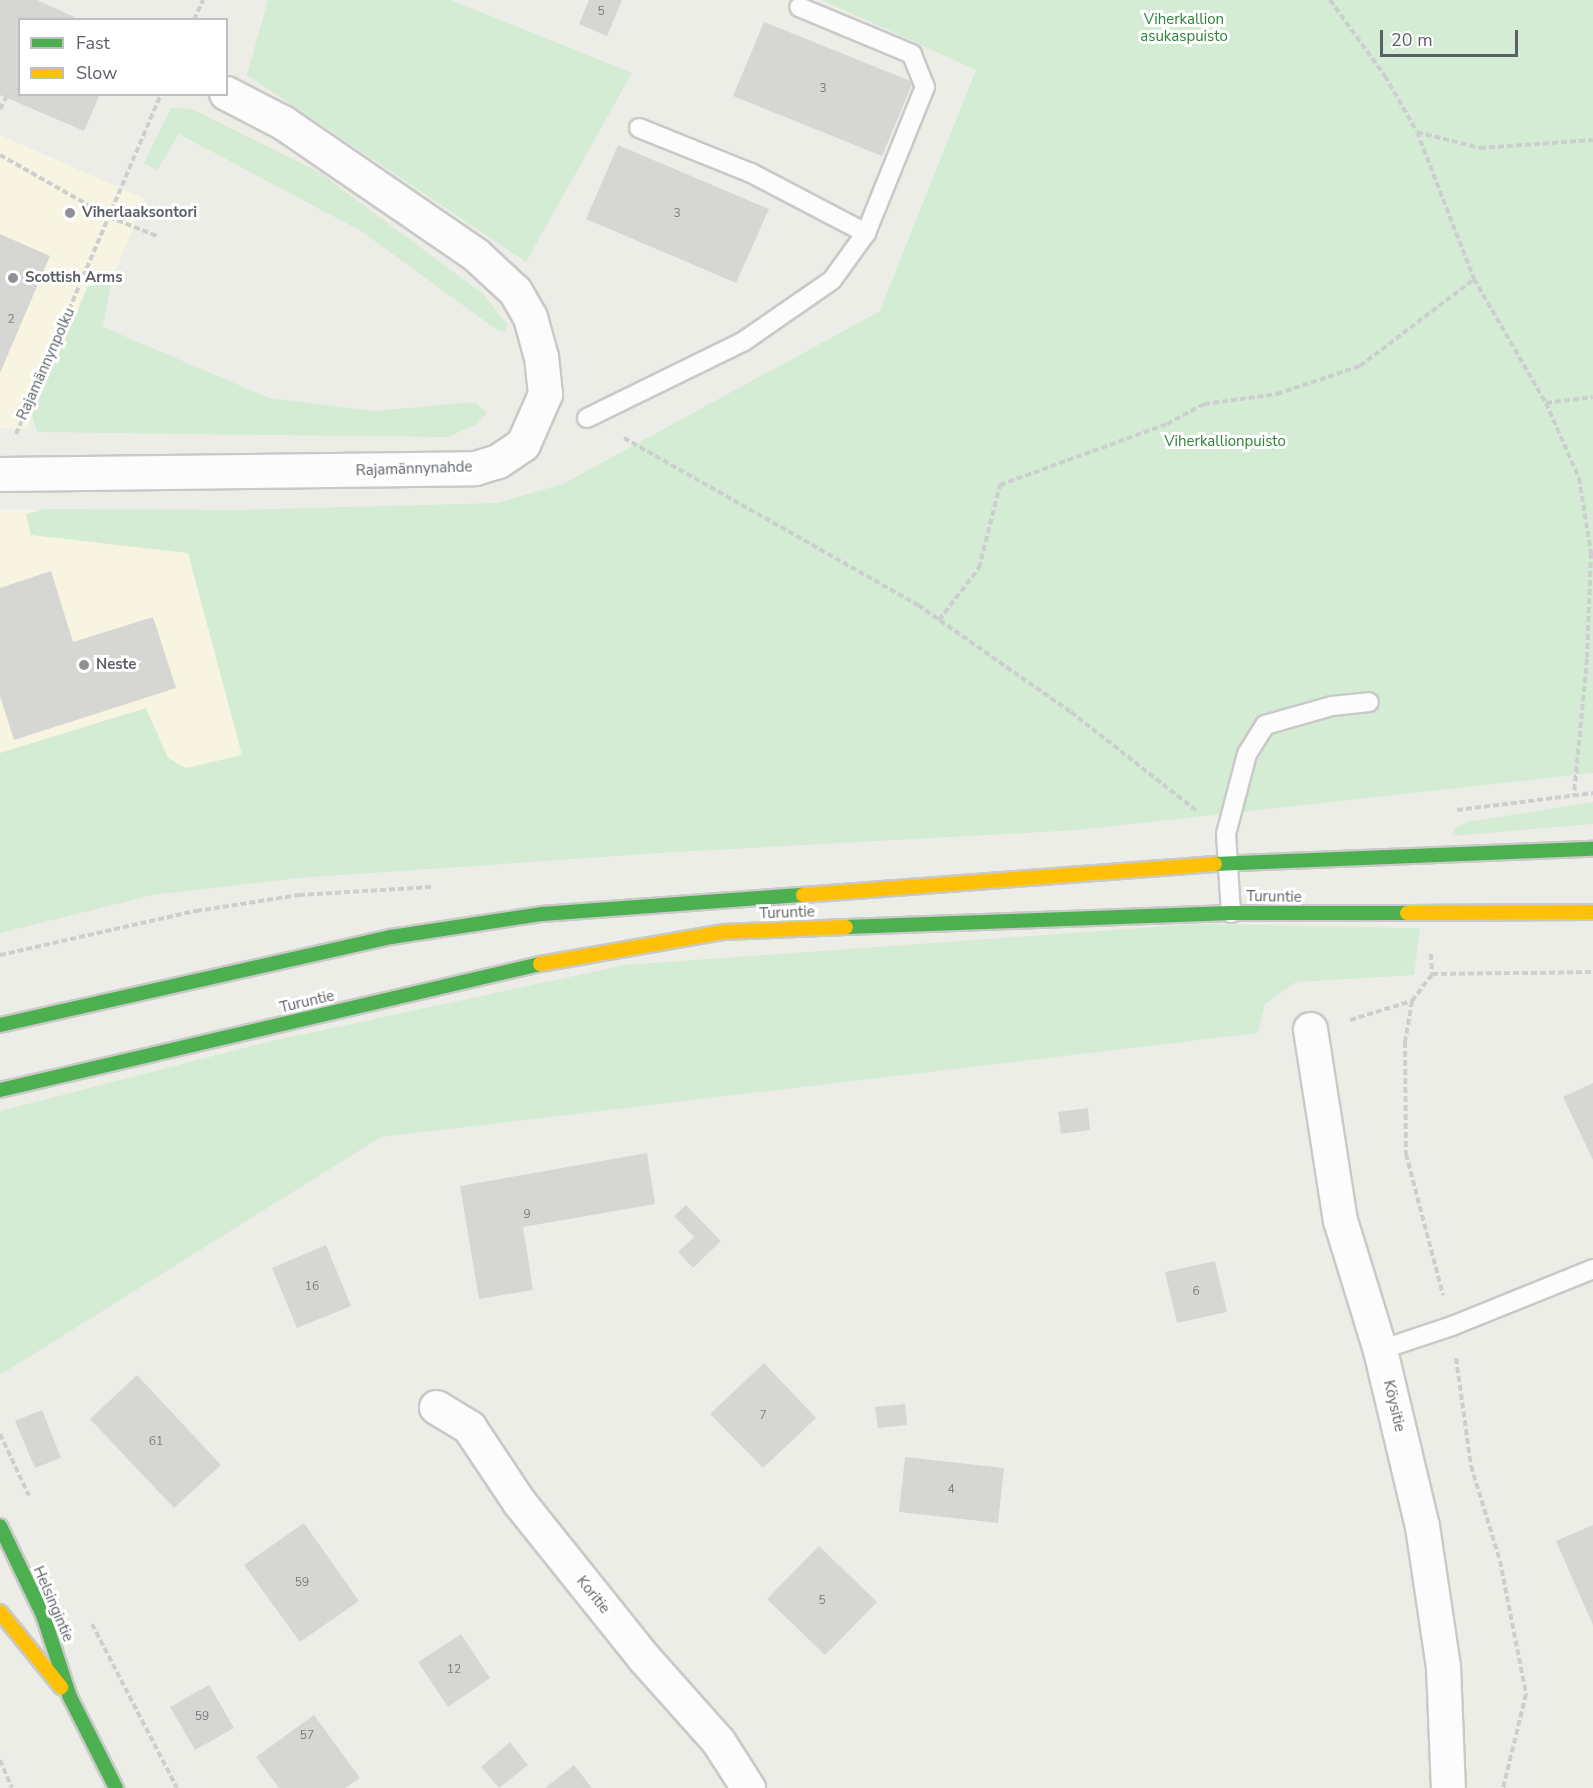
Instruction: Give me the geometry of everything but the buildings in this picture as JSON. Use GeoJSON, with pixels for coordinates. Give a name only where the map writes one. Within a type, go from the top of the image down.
{"type":"FeatureCollection","features":[{"type":"Feature","properties":{"kind":"main road","name":"Turuntie"},"geometry":{"type":"LineString","coordinates":[[0,1025],[391,937],[542,914],[1228,863],[1593,849]]}},
{"type":"Feature","properties":{"kind":"main road","name":"Turuntie"},"geometry":{"type":"LineString","coordinates":[[0,1090],[573,956],[724,932],[1230,913],[1593,912]]}},
{"type":"Feature","properties":{"kind":"main road","name":"Helsingintie"},"geometry":{"type":"LineString","coordinates":[[0,1528],[43,1615],[70,1697],[116,1788]]}},
{"type":"Feature","properties":{"kind":"main road","name":"Helsingintie"},"geometry":{"type":"LineString","coordinates":[[0,1612],[10,1629],[70,1697]]}},
{"type":"Feature","properties":{"kind":"street","name":"Rajamännynahde"},"geometry":{"type":"LineString","coordinates":[[0,474],[476,468],[498,461],[523,444],[545,394],[541,357],[530,317],[515,291],[476,254],[282,122],[228,94]]}},
{"type":"Feature","properties":{"kind":"street","name":"Köysitie"},"geometry":{"type":"LineString","coordinates":[[1310,1029],[1340,1220],[1380,1350],[1424,1538],[1443,1666],[1448,1788]]}},
{"type":"Feature","properties":{"kind":"street","name":"Koritie"},"geometry":{"type":"LineString","coordinates":[[436,1407],[469,1427],[519,1502],[644,1658],[718,1741],[748,1788]]}},
{"type":"Feature","properties":{"kind":"lane"},"geometry":{"type":"LineString","coordinates":[[587,418],[744,341],[832,280],[866,233],[925,87],[912,54],[799,8]]}},
{"type":"Feature","properties":{"kind":"lane"},"geometry":{"type":"LineString","coordinates":[[639,128],[751,172],[866,233]]}},
{"type":"Feature","properties":{"kind":"lane"},"geometry":{"type":"LineString","coordinates":[[1230,913],[1226,834],[1247,754],[1266,725],[1332,706],[1369,702]]}},
{"type":"Feature","properties":{"kind":"lane"},"geometry":{"type":"LineString","coordinates":[[1380,1350],[1452,1326],[1593,1269]]}},
{"type":"Feature","properties":{"kind":"path"},"geometry":{"type":"LineString","coordinates":[[195,18],[203,0]]}},
{"type":"Feature","properties":{"kind":"path"},"geometry":{"type":"LineString","coordinates":[[1330,0],[1385,76],[1417,132],[1474,279],[1546,403],[1579,478],[1592,555],[1587,659],[1574,795]]}},
{"type":"Feature","properties":{"kind":"path","name":"Rajamännynpolku"},"geometry":{"type":"LineString","coordinates":[[13,441],[160,96]]}},
{"type":"Feature","properties":{"kind":"path"},"geometry":{"type":"LineString","coordinates":[[0,109],[6,97]]}},
{"type":"Feature","properties":{"kind":"path"},"geometry":{"type":"LineString","coordinates":[[1417,132],[1480,148],[1593,140]]}},
{"type":"Feature","properties":{"kind":"path"},"geometry":{"type":"LineString","coordinates":[[0,154],[109,217],[157,236]]}},
{"type":"Feature","properties":{"kind":"path"},"geometry":{"type":"LineString","coordinates":[[939,620],[979,568],[1000,485],[1167,424],[1204,404],[1277,394],[1360,366],[1474,279]]}},
{"type":"Feature","properties":{"kind":"path"},"geometry":{"type":"LineString","coordinates":[[1546,403],[1593,397]]}},
{"type":"Feature","properties":{"kind":"path"},"geometry":{"type":"LineString","coordinates":[[587,418],[939,620],[1071,712],[1226,834]]}},
{"type":"Feature","properties":{"kind":"path"},"geometry":{"type":"LineString","coordinates":[[1503,1788],[1526,1694],[1500,1561],[1471,1466],[1452,1326],[1406,1155],[1405,1042],[1412,1001],[1432,974],[1593,972]]}},
{"type":"Feature","properties":{"kind":"path"},"geometry":{"type":"LineString","coordinates":[[1310,1029],[1412,1001]]}},
{"type":"Feature","properties":{"kind":"path"},"geometry":{"type":"LineString","coordinates":[[0,1760],[12,1788]]}},
{"type":"Feature","properties":{"kind":"shaded area"},"geometry":{"type":"Polygon","coordinates":[[[0,135],[145,199],[111,282],[88,286],[27,429],[0,428],[0,135]]]}},
{"type":"Feature","properties":{"kind":"shaded area"},"geometry":{"type":"Polygon","coordinates":[[[0,510],[239,510],[242,755],[0,819],[0,510]]]}},
{"type":"Feature","properties":{"kind":"green space"},"geometry":{"type":"Polygon","coordinates":[[[268,0],[451,0],[632,73],[526,262],[247,75],[268,0]]]}},
{"type":"Feature","properties":{"kind":"green space","name":"Viherkallionpuisto"},"geometry":{"type":"Polygon","coordinates":[[[822,0],[1593,0],[1593,773],[1078,830],[675,852],[298,878],[153,895],[0,933],[0,753],[146,708],[168,758],[186,768],[242,755],[188,553],[31,535],[26,514],[45,509],[239,510],[497,503],[563,484],[880,311],[976,70],[822,0]]]}},
{"type":"Feature","properties":{"kind":"green space"},"geometry":{"type":"Polygon","coordinates":[[[171,108],[192,109],[319,172],[483,294],[507,324],[506,332],[497,330],[361,231],[179,134],[157,170],[144,163],[171,108]]]}},
{"type":"Feature","properties":{"kind":"green space"},"geometry":{"type":"Polygon","coordinates":[[[111,282],[103,327],[269,398],[374,411],[475,402],[487,413],[477,424],[448,437],[37,432],[32,415],[88,286],[111,282]]]}},
{"type":"Feature","properties":{"kind":"green space"},"geometry":{"type":"Polygon","coordinates":[[[1593,802],[1593,824],[1452,836],[1455,828],[1467,822],[1593,802]]]}},
{"type":"Feature","properties":{"kind":"green space"},"geometry":{"type":"Polygon","coordinates":[[[1197,924],[1420,928],[1414,975],[1296,982],[1265,1004],[1258,1033],[381,1137],[0,1375],[0,1111],[268,1042],[625,965],[1197,924]]]}},
{"type":"Feature","properties":{"kind":"traffic: fast"},"geometry":{"type":"LineString","coordinates":[[1215,864],[1593,849]]}},
{"type":"Feature","properties":{"kind":"traffic: fast"},"geometry":{"type":"LineString","coordinates":[[0,1025],[391,937],[542,914],[803,895]]}},
{"type":"Feature","properties":{"kind":"traffic: fast"},"geometry":{"type":"LineString","coordinates":[[846,927],[1231,913],[1407,913]]}},
{"type":"Feature","properties":{"kind":"traffic: fast"},"geometry":{"type":"LineString","coordinates":[[0,1090],[540,964]]}},
{"type":"Feature","properties":{"kind":"traffic: fast"},"geometry":{"type":"LineString","coordinates":[[0,1526],[43,1615],[70,1697],[116,1788]]}},
{"type":"Feature","properties":{"kind":"traffic: slow"},"geometry":{"type":"LineString","coordinates":[[803,895],[1215,864]]}},
{"type":"Feature","properties":{"kind":"traffic: slow"},"geometry":{"type":"LineString","coordinates":[[1407,913],[1593,912]]}},
{"type":"Feature","properties":{"kind":"traffic: slow"},"geometry":{"type":"LineString","coordinates":[[540,964],[724,932],[846,927]]}},
{"type":"Feature","properties":{"kind":"traffic: slow"},"geometry":{"type":"LineString","coordinates":[[0,1612],[61,1687]]}},
{"type":"Feature","properties":{"kind":"place","name":"Viherlaaksontori"},"geometry":{"type":"Point","coordinates":[70,213]}},
{"type":"Feature","properties":{"kind":"place","name":"Scottish Arms"},"geometry":{"type":"Point","coordinates":[13,278]}},
{"type":"Feature","properties":{"kind":"place","name":"Neste"},"geometry":{"type":"Point","coordinates":[84,665]}},
{"type":"Feature","properties":{"kind":"park label","name":"Viherkallion asukaspuisto"},"geometry":{"type":"Point","coordinates":[1184,28]}}]}
